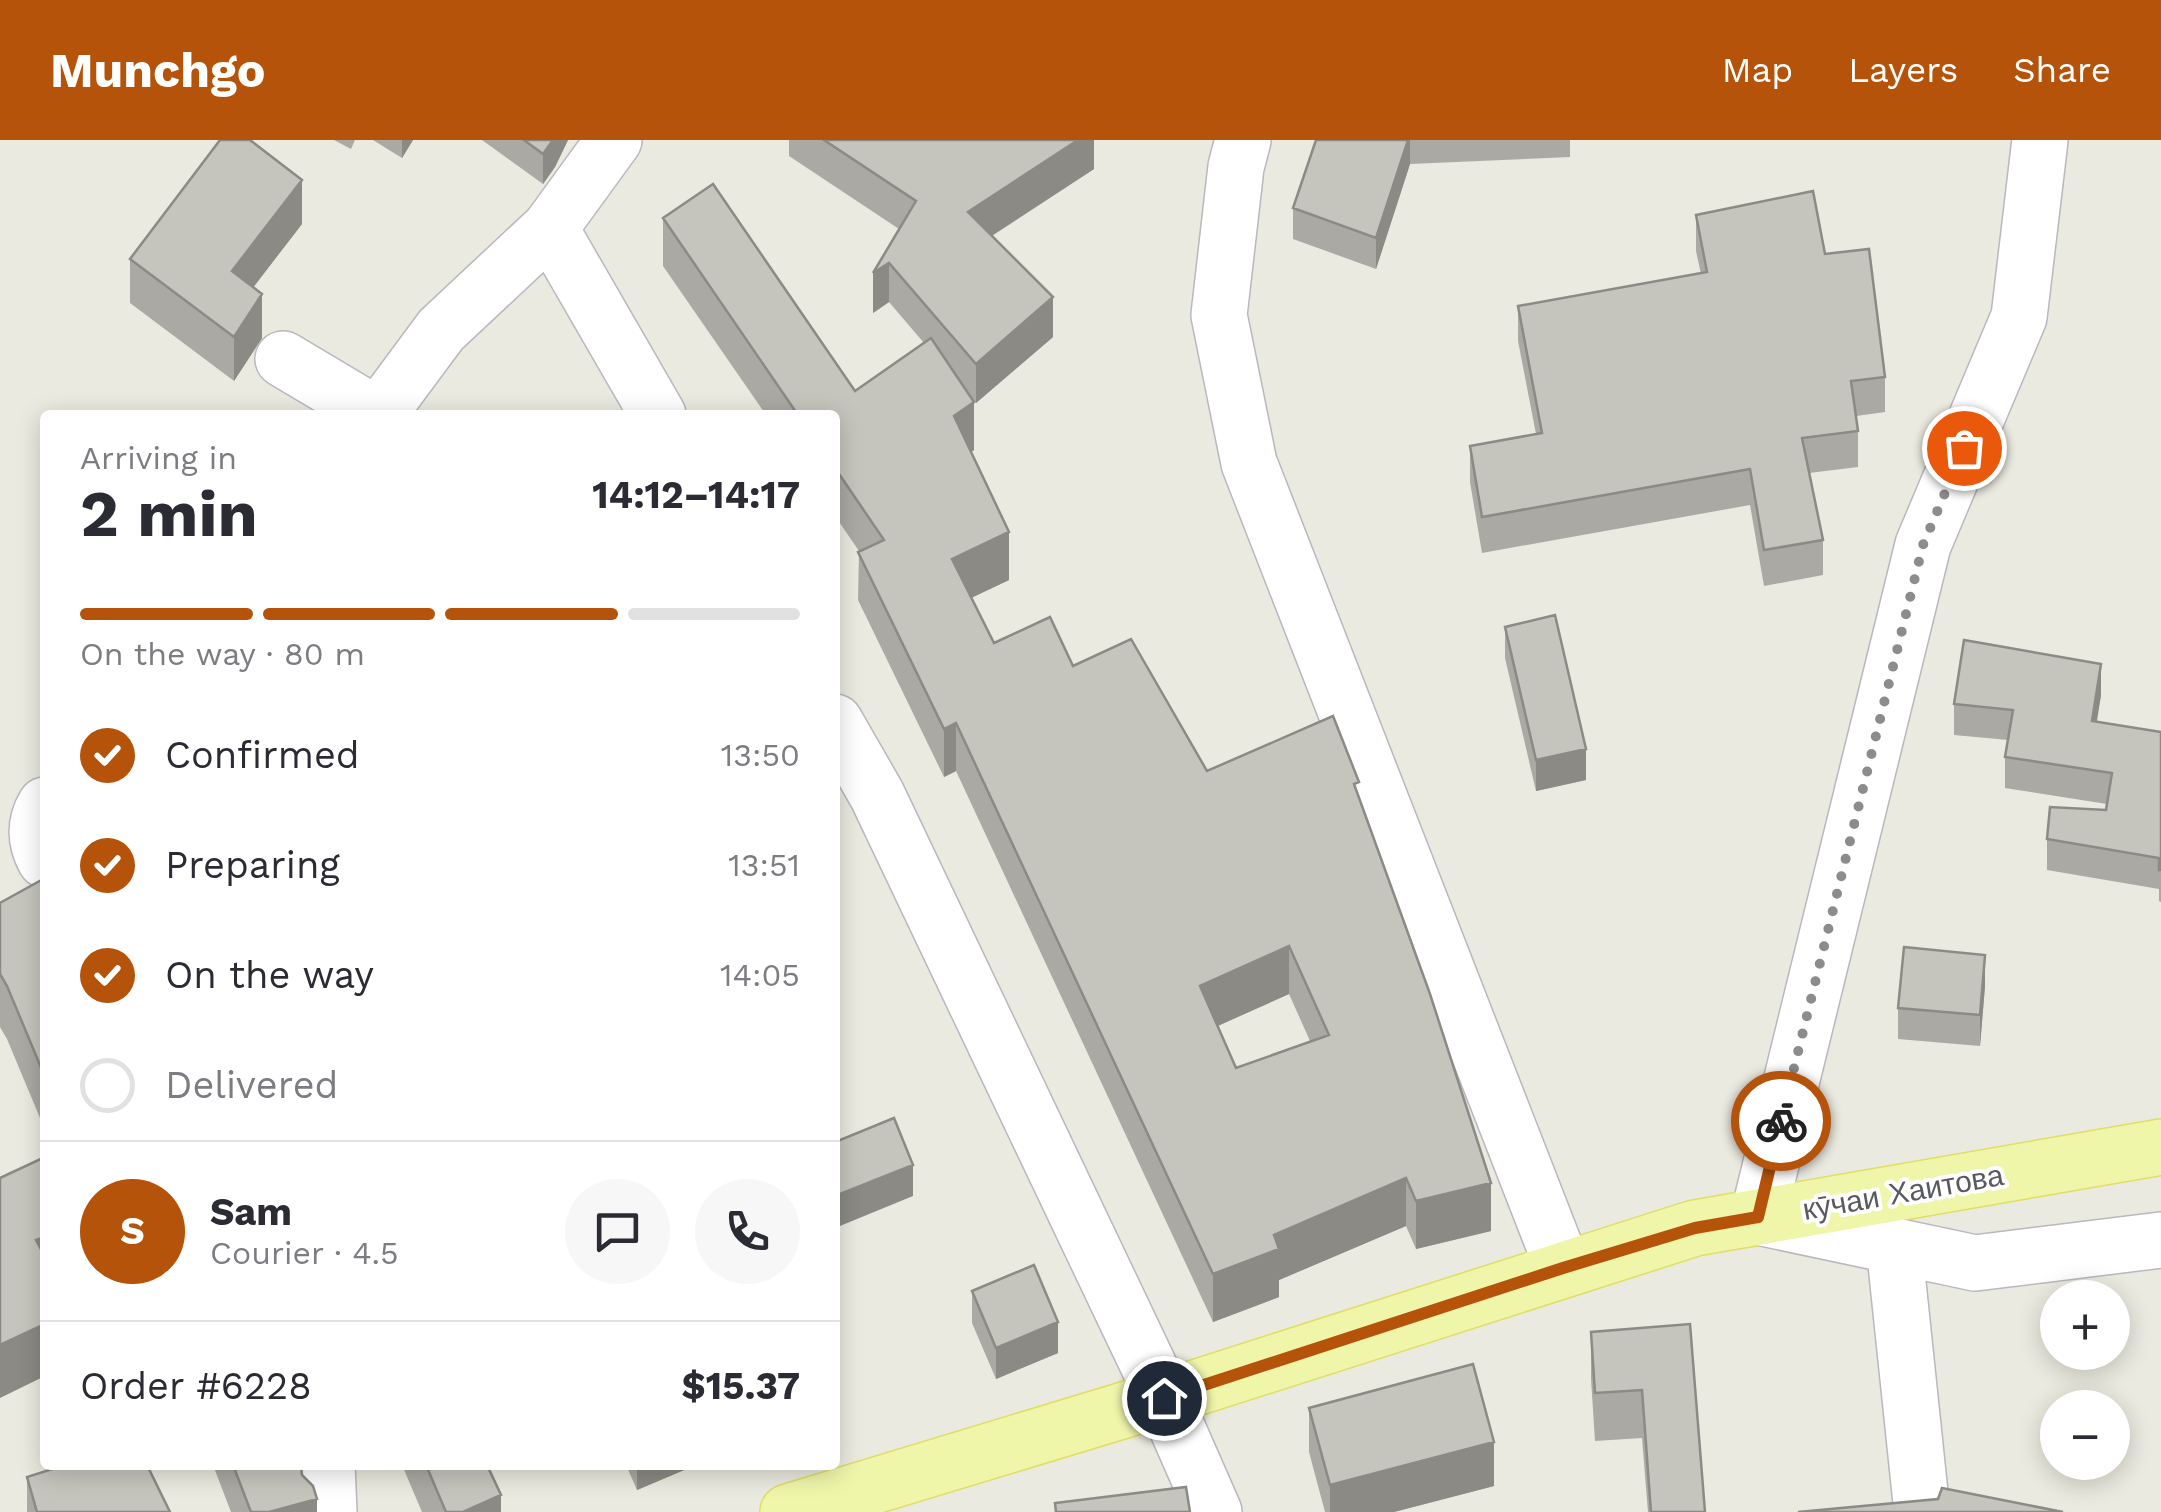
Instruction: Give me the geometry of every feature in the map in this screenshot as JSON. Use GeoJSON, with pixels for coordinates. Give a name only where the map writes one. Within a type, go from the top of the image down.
{"type":"FeatureCollection","features":[{"type":"Feature","properties":{"kind":"main road","name":"кӯчаи Хаитова"},"geometry":{"type":"LineString","coordinates":[[788,1512],[1164,1398],[1695,1228],[2161,1147]]}},
{"type":"Feature","properties":{"kind":"street"},"geometry":{"type":"LineString","coordinates":[[382,410],[441,330],[550,228],[614,140]]}},
{"type":"Feature","properties":{"kind":"street"},"geometry":{"type":"LineString","coordinates":[[1244,140],[1236,167],[1219,315],[1249,463],[1563,1268]]}},
{"type":"Feature","properties":{"kind":"street"},"geometry":{"type":"LineString","coordinates":[[2040,140],[2019,317],[1923,545],[1758,1217],[1975,1263],[2161,1240]]}},
{"type":"Feature","properties":{"kind":"street"},"geometry":{"type":"LineString","coordinates":[[550,228],[655,410]]}},
{"type":"Feature","properties":{"kind":"street"},"geometry":{"type":"LineString","coordinates":[[283,359],[370,410]]}},
{"type":"Feature","properties":{"kind":"street"},"geometry":{"type":"LineString","coordinates":[[840,731],[877,795],[1164,1398],[1214,1512]]}},
{"type":"Feature","properties":{"kind":"street"},"geometry":{"type":"LineString","coordinates":[[40,813],[36,844],[40,851]]}},
{"type":"Feature","properties":{"kind":"street"},"geometry":{"type":"LineString","coordinates":[[1894,1245],[1922,1512]]}},
{"type":"Feature","properties":{"kind":"street"},"geometry":{"type":"LineString","coordinates":[[327,1470],[329,1512]]}},
{"type":"Feature","properties":{"kind":"building"},"geometry":{"type":"Polygon","coordinates":[[[220,140],[250,140],[302,180],[232,271],[262,294],[234,337],[130,259],[220,140]]]}},
{"type":"Feature","properties":{"kind":"building"},"geometry":{"type":"Polygon","coordinates":[[[524,140],[553,140],[543,154],[524,140]]]}},
{"type":"Feature","properties":{"kind":"building"},"geometry":{"type":"Polygon","coordinates":[[[824,140],[1078,140],[968,212],[1053,297],[976,364],[889,263],[873,273],[916,201],[824,140]]]}},
{"type":"Feature","properties":{"kind":"building"},"geometry":{"type":"Polygon","coordinates":[[[1316,140],[1408,140],[1376,238],[1293,208],[1316,140]]]}},
{"type":"Feature","properties":{"kind":"building"},"geometry":{"type":"Polygon","coordinates":[[[713,184],[855,391],[931,338],[974,402],[954,416],[1009,532],[952,559],[994,643],[1050,617],[1073,666],[1131,639],[1207,771],[1333,716],[1359,782],[1354,784],[1430,994],[1491,1183],[1416,1201],[1406,1178],[1274,1235],[1279,1249],[1213,1274],[956,723],[944,729],[858,552],[884,540],[840,475],[840,410],[795,410],[663,218],[713,184]],[[1289,946],[1200,986],[1236,1068],[1329,1035],[1289,946]]]}},
{"type":"Feature","properties":{"kind":"building"},"geometry":{"type":"Polygon","coordinates":[[[1813,191],[1825,254],[1869,249],[1885,377],[1851,381],[1858,431],[1802,438],[1823,540],[1764,550],[1750,469],[1482,517],[1470,446],[1542,433],[1518,306],[1707,272],[1696,215],[1813,191]]]}},
{"type":"Feature","properties":{"kind":"building"},"geometry":{"type":"Polygon","coordinates":[[[1555,615],[1586,749],[1536,760],[1505,627],[1555,615]]]}},
{"type":"Feature","properties":{"kind":"building"},"geometry":{"type":"Polygon","coordinates":[[[1964,640],[2101,664],[2092,721],[2161,732],[2161,870],[2159,858],[2047,839],[2050,807],[2106,810],[2112,773],[2005,757],[2013,710],[1954,704],[1964,640]]]}},
{"type":"Feature","properties":{"kind":"building"},"geometry":{"type":"Polygon","coordinates":[[[40,881],[40,1065],[0,974],[0,903],[40,881]]]}},
{"type":"Feature","properties":{"kind":"building"},"geometry":{"type":"Polygon","coordinates":[[[1904,947],[1985,955],[1980,1015],[1898,1008],[1904,947]]]}},
{"type":"Feature","properties":{"kind":"building"},"geometry":{"type":"Polygon","coordinates":[[[894,1118],[913,1165],[840,1194],[840,1140],[894,1118]]]}},
{"type":"Feature","properties":{"kind":"building"},"geometry":{"type":"Polygon","coordinates":[[[40,1159],[40,1239],[36,1240],[40,1248],[40,1326],[0,1345],[0,1178],[40,1159]]]}},
{"type":"Feature","properties":{"kind":"building"},"geometry":{"type":"Polygon","coordinates":[[[1034,1265],[1058,1322],[996,1348],[972,1291],[1034,1265]]]}},
{"type":"Feature","properties":{"kind":"building"},"geometry":{"type":"Polygon","coordinates":[[[1690,1324],[1705,1512],[1651,1512],[1642,1390],[1595,1393],[1591,1332],[1690,1324]]]}},
{"type":"Feature","properties":{"kind":"building"},"geometry":{"type":"Polygon","coordinates":[[[1473,1364],[1494,1442],[1330,1485],[1309,1408],[1473,1364]]]}},
{"type":"Feature","properties":{"kind":"building"},"geometry":{"type":"Polygon","coordinates":[[[49,1470],[149,1470],[170,1512],[37,1512],[27,1477],[49,1470]]]}},
{"type":"Feature","properties":{"kind":"building"},"geometry":{"type":"Polygon","coordinates":[[[235,1470],[302,1470],[317,1499],[269,1512],[251,1512],[235,1470]]]}},
{"type":"Feature","properties":{"kind":"building"},"geometry":{"type":"Polygon","coordinates":[[[428,1470],[489,1470],[501,1495],[463,1512],[446,1512],[428,1470]]]}},
{"type":"Feature","properties":{"kind":"building"},"geometry":{"type":"Polygon","coordinates":[[[1186,1487],[1190,1512],[1056,1512],[1055,1503],[1186,1487]]]}},
{"type":"Feature","properties":{"kind":"building"},"geometry":{"type":"Polygon","coordinates":[[[1942,1488],[2063,1512],[1798,1512],[1938,1499],[1942,1488]]]}},
{"type":"Feature","properties":{"kind":"way so far"},"geometry":{"type":"LineString","coordinates":[[1781,1121],[1923,545],[1964,448]]}},
{"type":"Feature","properties":{"kind":"route"},"geometry":{"type":"LineString","coordinates":[[1164,1398],[1563,1268],[1695,1228],[1758,1217],[1781,1121]]}}]}
